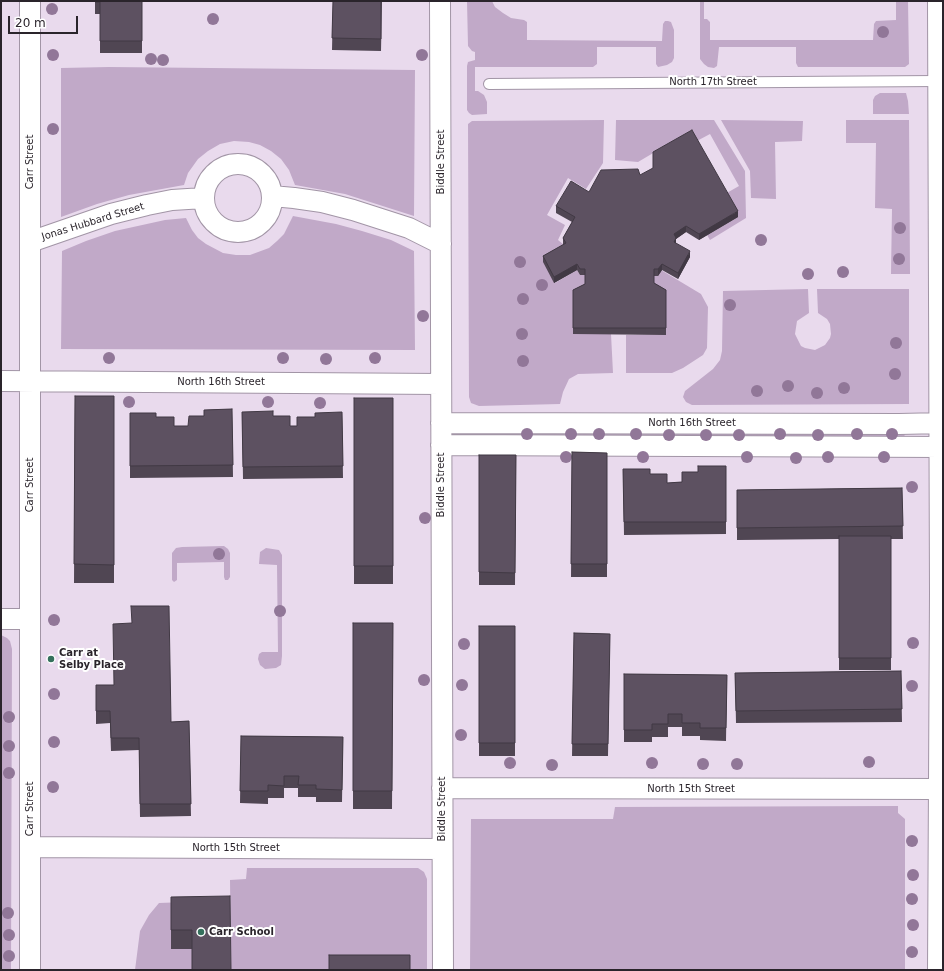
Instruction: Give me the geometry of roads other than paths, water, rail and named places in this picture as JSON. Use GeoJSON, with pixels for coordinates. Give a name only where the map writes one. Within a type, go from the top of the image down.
{"type":"FeatureCollection","features":[{"type":"Feature","properties":{"kind":"street","name":"Carr Street"},"geometry":{"type":"LineString","coordinates":[[30,1],[30,970]]}},
{"type":"Feature","properties":{"kind":"street","name":"Biddle Street"},"geometry":{"type":"LineString","coordinates":[[440,1],[443,970]]}},
{"type":"Feature","properties":{"kind":"street"},"geometry":{"type":"LineString","coordinates":[[938,1],[941,423],[938,970]]}},
{"type":"Feature","properties":{"kind":"street"},"geometry":{"type":"LineString","coordinates":[[244,164],[254,168],[263,175],[269,184],[272,196],[271,206],[267,217],[260,225],[250,230],[238,232],[228,231],[218,225],[210,217],[205,207],[204,198],[207,185],[213,175],[222,168],[244,164]]}},
{"type":"Feature","properties":{"kind":"street"},"geometry":{"type":"LineString","coordinates":[[272,196],[322,202],[353,210],[409,228],[441,244]]}},
{"type":"Feature","properties":{"kind":"street","name":"Jonas Hubbard Street"},"geometry":{"type":"LineString","coordinates":[[30,242],[111,214],[146,205],[172,200],[204,198]]}},
{"type":"Feature","properties":{"kind":"street","name":"North 16th Street"},"geometry":{"type":"LineString","coordinates":[[1,381],[441,384]]}},
{"type":"Feature","properties":{"kind":"street","name":"North 16th Street"},"geometry":{"type":"LineString","coordinates":[[441,423],[941,423]]}},
{"type":"Feature","properties":{"kind":"street"},"geometry":{"type":"LineString","coordinates":[[441,445],[941,447]]}},
{"type":"Feature","properties":{"kind":"street"},"geometry":{"type":"LineString","coordinates":[[1,619],[30,619]]}},
{"type":"Feature","properties":{"kind":"street","name":"North 15th Street"},"geometry":{"type":"LineString","coordinates":[[442,788],[940,789]]}},
{"type":"Feature","properties":{"kind":"street","name":"North 15th Street"},"geometry":{"type":"LineString","coordinates":[[30,847],[442,849]]}},
{"type":"Feature","properties":{"kind":"lane","name":"North 17th Street"},"geometry":{"type":"LineString","coordinates":[[489,84],[938,81]]}},
{"type":"Feature","properties":{"kind":"place","name":"Carr at Selby Place"},"geometry":{"type":"Point","coordinates":[51,659]}},
{"type":"Feature","properties":{"kind":"place","name":"Carr School"},"geometry":{"type":"Point","coordinates":[201,932]}}]}
